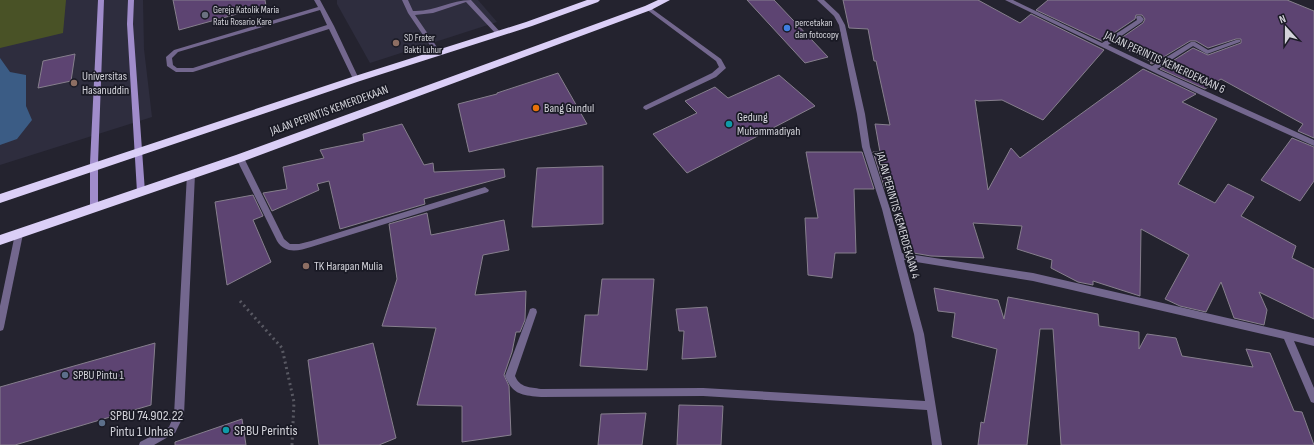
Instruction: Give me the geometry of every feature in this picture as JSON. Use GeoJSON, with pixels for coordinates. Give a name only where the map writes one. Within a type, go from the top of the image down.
{"type":"FeatureCollection","features":[{"type":"Feature","properties":{"kind":"highway","name":"JALAN PERINTIS KEMERDEKAAN"},"geometry":{"type":"LineString","coordinates":[[0,200],[138,152],[499,34],[596,0]]}},
{"type":"Feature","properties":{"kind":"highway","name":"JALAN PERINTIS KEMERDEKAAN"},"geometry":{"type":"LineString","coordinates":[[0,240],[240,158],[648,8],[665,0]]}},
{"type":"Feature","properties":{"kind":"street"},"geometry":{"type":"LineString","coordinates":[[94,208],[94,167],[102,0]]}},
{"type":"Feature","properties":{"kind":"street"},"geometry":{"type":"LineString","coordinates":[[131,0],[130,24],[141,192]]}},
{"type":"Feature","properties":{"kind":"street"},"geometry":{"type":"LineString","coordinates":[[317,0],[356,80]]}},
{"type":"Feature","properties":{"kind":"street"},"geometry":{"type":"LineString","coordinates":[[405,0],[411,12],[438,53]]}},
{"type":"Feature","properties":{"kind":"street"},"geometry":{"type":"LineString","coordinates":[[411,12],[426,12],[465,0]]}},
{"type":"Feature","properties":{"kind":"street"},"geometry":{"type":"LineString","coordinates":[[468,0],[499,34]]}},
{"type":"Feature","properties":{"kind":"street","name":"JALAN PERINTIS KEMERDEKAAN 4"},"geometry":{"type":"LineString","coordinates":[[820,0],[837,15],[842,25],[861,114],[866,148],[899,256],[906,289],[919,334],[938,445]]}},
{"type":"Feature","properties":{"kind":"street","name":"JALAN PERINTIS KEMERDEKAAN 6"},"geometry":{"type":"LineString","coordinates":[[1008,0],[1152,69],[1314,143]]}},
{"type":"Feature","properties":{"kind":"street"},"geometry":{"type":"LineString","coordinates":[[321,8],[176,50],[169,57],[170,66],[176,70],[193,70],[331,26]]}},
{"type":"Feature","properties":{"kind":"street"},"geometry":{"type":"LineString","coordinates":[[646,108],[714,75],[723,68],[719,60],[648,8]]}},
{"type":"Feature","properties":{"kind":"street"},"geometry":{"type":"LineString","coordinates":[[1103,45],[1140,21],[1142,19],[1139,17]]}},
{"type":"Feature","properties":{"kind":"street"},"geometry":{"type":"LineString","coordinates":[[1152,69],[1193,43],[1207,52],[1238,41]]}},
{"type":"Feature","properties":{"kind":"street"},"geometry":{"type":"LineString","coordinates":[[240,158],[281,241],[288,247],[299,247],[311,244],[485,190]]}},
{"type":"Feature","properties":{"kind":"street"},"geometry":{"type":"LineString","coordinates":[[144,445],[172,430],[179,415],[191,174]]}},
{"type":"Feature","properties":{"kind":"street"},"geometry":{"type":"LineString","coordinates":[[0,326],[20,234]]}},
{"type":"Feature","properties":{"kind":"street"},"geometry":{"type":"LineString","coordinates":[[899,256],[1033,277],[1314,342]]}},
{"type":"Feature","properties":{"kind":"street"},"geometry":{"type":"LineString","coordinates":[[533,312],[510,376],[515,387],[521,390],[541,393],[703,392],[931,406]]}},
{"type":"Feature","properties":{"kind":"street"},"geometry":{"type":"LineString","coordinates":[[1287,336],[1314,399]]}},
{"type":"Feature","properties":{"kind":"path"},"geometry":{"type":"LineString","coordinates":[[240,301],[282,348],[294,402],[292,445]]}},
{"type":"Feature","properties":{"kind":"shaded area","name":"Universitas Hasanuddin"},"geometry":{"type":"Polygon","coordinates":[[[0,0],[143,0],[144,49],[152,117],[0,165],[0,0]]]}},
{"type":"Feature","properties":{"kind":"shaded area","name":"SD Frater Bakti Luhur"},"geometry":{"type":"Polygon","coordinates":[[[337,0],[478,0],[497,22],[370,63],[337,4],[337,0]]]}},
{"type":"Feature","properties":{"kind":"green space"},"geometry":{"type":"Polygon","coordinates":[[[0,0],[66,0],[63,33],[0,48],[0,0]]]}},
{"type":"Feature","properties":{"kind":"water"},"geometry":{"type":"Polygon","coordinates":[[[0,58],[10,72],[26,75],[26,106],[32,120],[17,139],[0,145],[0,58]]]}},
{"type":"Feature","properties":{"kind":"building","name":"Gereja Katolik Maria Ratu Rosario Kare"},"geometry":{"type":"Polygon","coordinates":[[[173,0],[265,0],[266,6],[179,30],[173,0]]]}},
{"type":"Feature","properties":{"kind":"building","name":"percetakan dan fotocopy"},"geometry":{"type":"Polygon","coordinates":[[[747,0],[774,0],[828,57],[805,63],[747,0]]]}},
{"type":"Feature","properties":{"kind":"building"},"geometry":{"type":"Polygon","coordinates":[[[843,0],[978,0],[1020,23],[1031,14],[1104,50],[1043,120],[1002,100],[975,100],[988,190],[1011,148],[1020,158],[1143,69],[1196,94],[1182,102],[1217,119],[1178,184],[1215,203],[1228,184],[1254,197],[1241,216],[1296,246],[1292,258],[1314,269],[1314,319],[1259,292],[1267,310],[1264,325],[1234,318],[1221,282],[1206,312],[1180,306],[1165,299],[1189,255],[1141,229],[1140,296],[1093,281],[1093,285],[1078,282],[1051,268],[1052,260],[1017,249],[1022,226],[973,223],[984,258],[931,256],[908,252],[891,189],[885,189],[873,152],[880,152],[875,124],[890,125],[876,61],[874,61],[868,29],[849,28],[843,0]]]}},
{"type":"Feature","properties":{"kind":"building"},"geometry":{"type":"Polygon","coordinates":[[[1048,0],[1287,0],[1314,11],[1314,138],[1298,131],[1303,124],[1221,79],[1205,89],[1160,69],[1193,48],[1208,55],[1241,43],[1241,39],[1236,39],[1208,48],[1196,41],[1190,41],[1152,64],[1150,63],[1152,62],[1114,43],[1143,23],[1145,19],[1142,15],[1136,15],[1135,19],[1102,41],[1036,10],[1048,0]]]}},
{"type":"Feature","properties":{"kind":"building"},"geometry":{"type":"Polygon","coordinates":[[[75,54],[71,81],[38,88],[43,61],[75,54]]]}},
{"type":"Feature","properties":{"kind":"building"},"geometry":{"type":"Polygon","coordinates":[[[558,73],[587,124],[469,152],[458,104],[497,94],[558,73]]]}},
{"type":"Feature","properties":{"kind":"building","name":"Gedung Muhammadiyah"},"geometry":{"type":"Polygon","coordinates":[[[779,75],[815,106],[687,173],[653,134],[697,113],[685,101],[715,87],[728,98],[779,75]]]}},
{"type":"Feature","properties":{"kind":"building"},"geometry":{"type":"Polygon","coordinates":[[[402,124],[424,165],[433,163],[434,172],[504,169],[505,177],[424,199],[425,204],[340,229],[329,181],[317,184],[319,190],[272,211],[263,193],[287,189],[283,167],[324,158],[320,150],[364,141],[363,134],[402,124]]]}},
{"type":"Feature","properties":{"kind":"building"},"geometry":{"type":"Polygon","coordinates":[[[1292,138],[1314,147],[1314,181],[1300,201],[1261,180],[1292,138]]]}},
{"type":"Feature","properties":{"kind":"building"},"geometry":{"type":"Polygon","coordinates":[[[806,152],[862,152],[874,189],[854,189],[856,253],[835,253],[832,278],[808,275],[805,218],[818,218],[806,152]]]}},
{"type":"Feature","properties":{"kind":"building"},"geometry":{"type":"Polygon","coordinates":[[[603,166],[603,224],[532,227],[537,168],[603,166]]]}},
{"type":"Feature","properties":{"kind":"building"},"geometry":{"type":"Polygon","coordinates":[[[253,195],[263,216],[253,220],[271,262],[227,285],[215,202],[253,195]]]}},
{"type":"Feature","properties":{"kind":"building"},"geometry":{"type":"Polygon","coordinates":[[[427,213],[431,235],[504,220],[509,250],[483,255],[475,295],[526,291],[525,320],[520,332],[516,332],[512,352],[504,375],[509,386],[511,435],[462,442],[462,406],[417,405],[436,328],[382,326],[397,279],[389,224],[427,213]]]}},
{"type":"Feature","properties":{"kind":"building"},"geometry":{"type":"Polygon","coordinates":[[[602,279],[654,279],[647,370],[580,366],[585,315],[598,315],[602,279]]]}},
{"type":"Feature","properties":{"kind":"building"},"geometry":{"type":"Polygon","coordinates":[[[934,288],[998,300],[1004,319],[1008,297],[1098,314],[1099,326],[1139,332],[1139,349],[1147,334],[1176,338],[1182,356],[1253,367],[1246,349],[1270,353],[1294,411],[1302,412],[1314,445],[1061,445],[1053,329],[1040,329],[1027,445],[978,445],[981,422],[984,423],[997,349],[952,337],[955,313],[938,311],[934,288]]]}},
{"type":"Feature","properties":{"kind":"building"},"geometry":{"type":"Polygon","coordinates":[[[707,307],[716,357],[682,359],[684,331],[679,331],[676,309],[707,307]]]}},
{"type":"Feature","properties":{"kind":"building"},"geometry":{"type":"Polygon","coordinates":[[[155,343],[151,405],[15,445],[0,445],[0,387],[155,343]]]}},
{"type":"Feature","properties":{"kind":"building"},"geometry":{"type":"Polygon","coordinates":[[[373,343],[396,438],[379,445],[319,445],[308,360],[373,343]]]}},
{"type":"Feature","properties":{"kind":"building"},"geometry":{"type":"Polygon","coordinates":[[[679,405],[723,406],[721,445],[677,445],[679,405]]]}},
{"type":"Feature","properties":{"kind":"building"},"geometry":{"type":"Polygon","coordinates":[[[646,413],[642,445],[598,445],[601,414],[646,413]]]}},
{"type":"Feature","properties":{"kind":"building","name":"SPBU Perintis"},"geometry":{"type":"Polygon","coordinates":[[[242,419],[246,445],[175,445],[175,442],[242,419]]]}},
{"type":"Feature","properties":{"kind":"place","name":"Gereja Katolik Maria Ratu Rosario Kare"},"geometry":{"type":"Point","coordinates":[205,15]}},
{"type":"Feature","properties":{"kind":"place","name":"percetakan dan fotocopy"},"geometry":{"type":"Point","coordinates":[787,28]}},
{"type":"Feature","properties":{"kind":"place","name":"SD Frater Bakti Luhur"},"geometry":{"type":"Point","coordinates":[396,43]}},
{"type":"Feature","properties":{"kind":"place","name":"Universitas Hasanuddin"},"geometry":{"type":"Point","coordinates":[74,83]}},
{"type":"Feature","properties":{"kind":"place","name":"Bang Gundul"},"geometry":{"type":"Point","coordinates":[536,108]}},
{"type":"Feature","properties":{"kind":"place","name":"Gedung Muhammadiyah"},"geometry":{"type":"Point","coordinates":[729,124]}},
{"type":"Feature","properties":{"kind":"place","name":"TK Harapan Mulia"},"geometry":{"type":"Point","coordinates":[306,266]}},
{"type":"Feature","properties":{"kind":"place","name":"SPBU Pintu 1"},"geometry":{"type":"Point","coordinates":[65,375]}},
{"type":"Feature","properties":{"kind":"place","name":"SPBU 74.902.22 Pintu 1 Unhas"},"geometry":{"type":"Point","coordinates":[102,423]}},
{"type":"Feature","properties":{"kind":"place","name":"SPBU Perintis"},"geometry":{"type":"Point","coordinates":[226,430]}}]}
